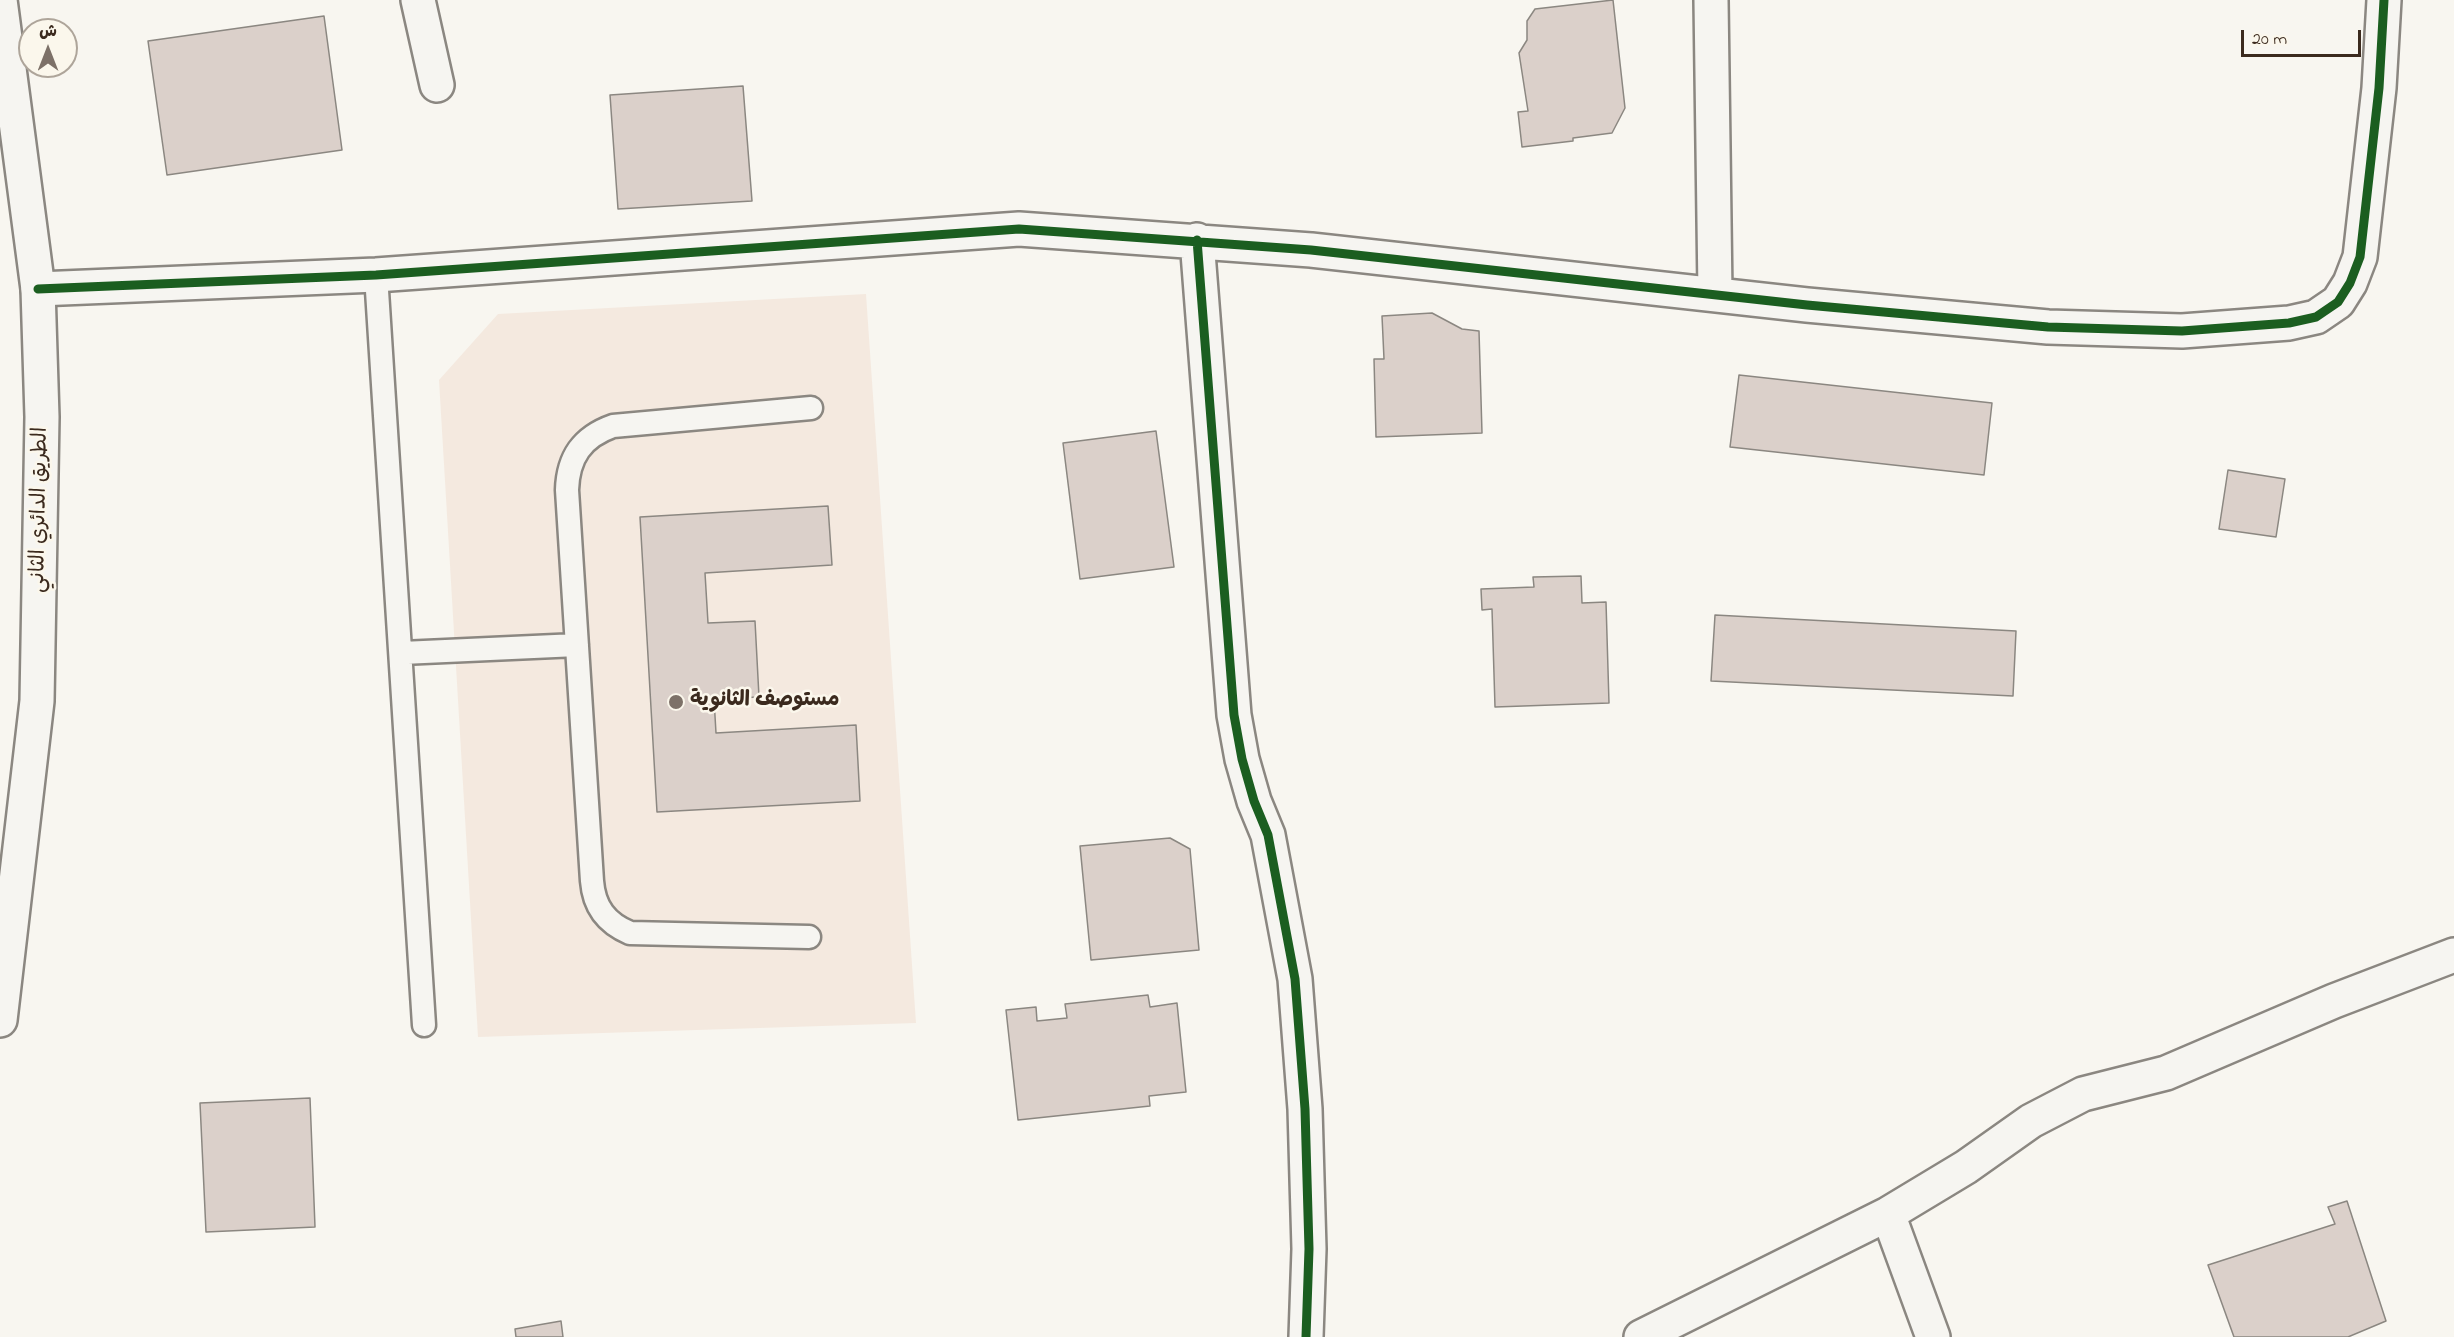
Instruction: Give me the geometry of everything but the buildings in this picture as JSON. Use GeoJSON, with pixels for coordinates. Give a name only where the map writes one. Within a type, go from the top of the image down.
{"type":"FeatureCollection","features":[{"type":"Feature","properties":{"kind":"main road","name":"الطريق الدائري الثاني"},"geometry":{"type":"LineString","coordinates":[[0,0],[38,290],[42,417],[36,701],[0,1020]]}},
{"type":"Feature","properties":{"kind":"main road"},"geometry":{"type":"LineString","coordinates":[[418,0],[437,85]]}},
{"type":"Feature","properties":{"kind":"main road"},"geometry":{"type":"LineString","coordinates":[[1711,0],[1715,293]]}},
{"type":"Feature","properties":{"kind":"main road"},"geometry":{"type":"LineString","coordinates":[[38,290],[376,275],[1019,229],[1197,240],[1715,293],[1807,305],[2059,327],[2182,331],[2289,323],[2316,317],[2338,302],[2350,284],[2360,257],[2379,87],[2384,0]]}},
{"type":"Feature","properties":{"kind":"main road"},"geometry":{"type":"LineString","coordinates":[[1197,240],[1234,715],[1242,759],[1254,801],[1268,835],[1295,979],[1305,1108],[1309,1248],[1306,1337]]}},
{"type":"Feature","properties":{"kind":"main road"},"geometry":{"type":"LineString","coordinates":[[1641,1337],[1888,1214],[1966,1167],[2031,1121],[2083,1094],[2166,1072],[2334,1001],[2454,955]]}},
{"type":"Feature","properties":{"kind":"main road"},"geometry":{"type":"LineString","coordinates":[[1888,1214],[1934,1337]]}},
{"type":"Feature","properties":{"kind":"lane"},"geometry":{"type":"LineString","coordinates":[[376,275],[402,653],[424,1025]]}},
{"type":"Feature","properties":{"kind":"lane"},"geometry":{"type":"LineString","coordinates":[[809,937],[630,933],[606,919],[593,895],[567,473],[573,457],[583,443],[596,432],[613,426],[811,408]]}},
{"type":"Feature","properties":{"kind":"lane"},"geometry":{"type":"LineString","coordinates":[[402,653],[577,645]]}},
{"type":"Feature","properties":{"kind":"shaded area","name":"مستوصف الثانوية"},"geometry":{"type":"Polygon","coordinates":[[[866,294],[916,1023],[478,1037],[439,380],[498,314],[866,294]]]}},
{"type":"Feature","properties":{"kind":"cycle path"},"geometry":{"type":"LineString","coordinates":[[38,289],[376,275],[1019,229],[1311,250],[1807,305],[2048,327],[2182,331],[2289,323],[2316,317],[2338,302],[2350,283],[2360,257],[2379,88],[2384,0]]}},
{"type":"Feature","properties":{"kind":"cycle path"},"geometry":{"type":"LineString","coordinates":[[1197,240],[1234,715],[1242,759],[1254,801],[1268,835],[1295,979],[1305,1109],[1309,1249],[1306,1337]]}},
{"type":"Feature","properties":{"kind":"place","name":"مستوصف الثانوية"},"geometry":{"type":"Point","coordinates":[676,702]}}]}
